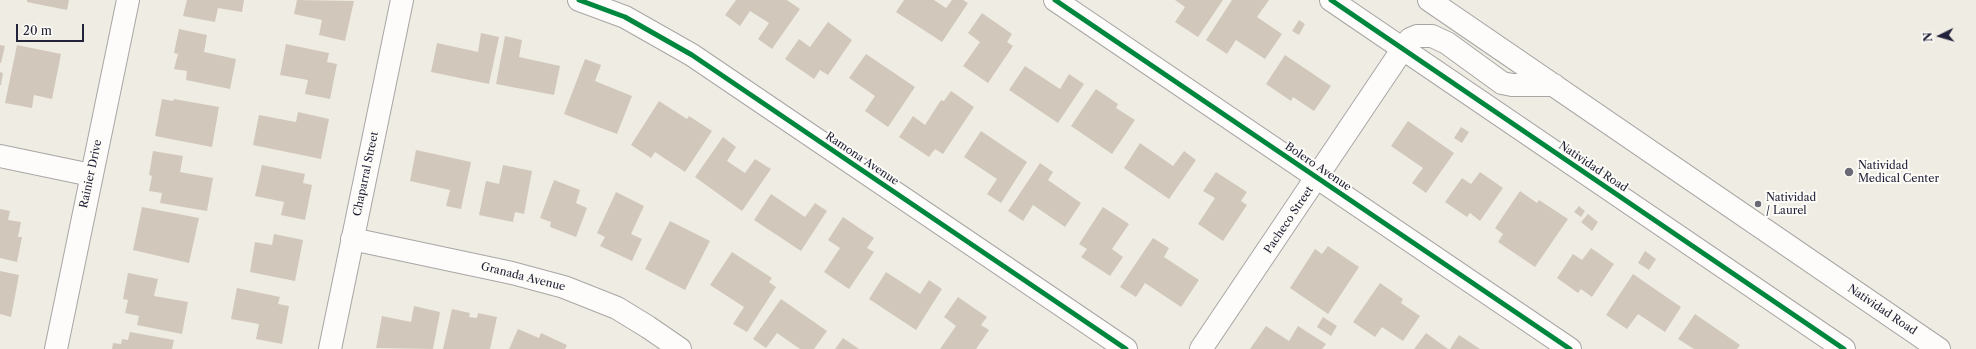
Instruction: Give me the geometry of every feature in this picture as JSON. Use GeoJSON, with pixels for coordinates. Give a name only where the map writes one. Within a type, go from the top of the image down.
{"type":"FeatureCollection","features":[{"type":"Feature","properties":{"kind":"street","name":"Rainier Drive"},"geometry":{"type":"LineString","coordinates":[[56,349],[128,0]]}},
{"type":"Feature","properties":{"kind":"street","name":"Chaparral Street"},"geometry":{"type":"LineString","coordinates":[[330,349],[402,0]]}},
{"type":"Feature","properties":{"kind":"street","name":"Ramona Avenue"},"geometry":{"type":"LineString","coordinates":[[578,0],[625,17],[686,51],[1126,349]]}},
{"type":"Feature","properties":{"kind":"street","name":"Bolero Avenue"},"geometry":{"type":"LineString","coordinates":[[1055,0],[1570,349]]}},
{"type":"Feature","properties":{"kind":"street","name":"Natividad Road"},"geometry":{"type":"LineString","coordinates":[[1331,0],[1402,50],[1844,349]]}},
{"type":"Feature","properties":{"kind":"street","name":"Natividad Road"},"geometry":{"type":"LineString","coordinates":[[1429,0],[1939,349]]}},
{"type":"Feature","properties":{"kind":"street","name":"Pacheco Street"},"geometry":{"type":"LineString","coordinates":[[1201,349],[1410,39],[1414,37],[1432,36],[1447,43],[1502,83],[1512,85],[1554,85]]}},
{"type":"Feature","properties":{"kind":"street"},"geometry":{"type":"LineString","coordinates":[[0,156],[91,175]]}},
{"type":"Feature","properties":{"kind":"street","name":"Granada Avenue"},"geometry":{"type":"LineString","coordinates":[[352,240],[512,273],[564,287],[617,308],[680,349]]}},
{"type":"Feature","properties":{"kind":"building"},"geometry":{"type":"Polygon","coordinates":[[[27,0],[69,0],[67,10],[27,2],[27,0]]]}},
{"type":"Feature","properties":{"kind":"building"},"geometry":{"type":"Polygon","coordinates":[[[187,0],[244,0],[242,12],[218,8],[215,22],[183,16],[187,0]]]}},
{"type":"Feature","properties":{"kind":"building"},"geometry":{"type":"Polygon","coordinates":[[[297,0],[354,1],[345,41],[319,35],[322,20],[294,14],[297,0]]]}},
{"type":"Feature","properties":{"kind":"building"},"geometry":{"type":"Polygon","coordinates":[[[736,0],[787,0],[800,9],[772,49],[758,39],[769,23],[750,11],[740,26],[725,15],[736,0]]]}},
{"type":"Feature","properties":{"kind":"building"},"geometry":{"type":"Polygon","coordinates":[[[904,0],[934,0],[946,8],[952,0],[963,0],[968,3],[942,42],[896,12],[904,0]]]}},
{"type":"Feature","properties":{"kind":"building"},"geometry":{"type":"Polygon","coordinates":[[[1175,0],[1223,0],[1198,37],[1175,22],[1185,7],[1175,0]]]}},
{"type":"Feature","properties":{"kind":"building"},"geometry":{"type":"Polygon","coordinates":[[[1232,0],[1269,0],[1257,17],[1282,34],[1265,59],[1236,40],[1227,54],[1206,40],[1232,0]]]}},
{"type":"Feature","properties":{"kind":"building"},"geometry":{"type":"Polygon","coordinates":[[[982,13],[1012,34],[1007,42],[1013,46],[988,83],[963,66],[980,42],[968,33],[982,13]]]}},
{"type":"Feature","properties":{"kind":"building"},"geometry":{"type":"Polygon","coordinates":[[[1299,20],[1305,24],[1299,35],[1292,31],[1299,20]]]}},
{"type":"Feature","properties":{"kind":"building"},"geometry":{"type":"Polygon","coordinates":[[[828,22],[852,40],[828,75],[820,70],[814,79],[785,59],[799,39],[810,47],[828,22]]]}},
{"type":"Feature","properties":{"kind":"building"},"geometry":{"type":"Polygon","coordinates":[[[179,29],[207,35],[204,52],[236,59],[230,89],[186,80],[187,71],[174,69],[178,54],[174,53],[179,29]]]}},
{"type":"Feature","properties":{"kind":"building"},"geometry":{"type":"Polygon","coordinates":[[[481,33],[499,37],[489,84],[431,72],[437,43],[478,52],[481,33]]]}},
{"type":"Feature","properties":{"kind":"building"},"geometry":{"type":"Polygon","coordinates":[[[505,36],[522,40],[519,57],[560,66],[554,95],[496,84],[505,36]]]}},
{"type":"Feature","properties":{"kind":"building"},"geometry":{"type":"Polygon","coordinates":[[[286,44],[329,53],[327,62],[337,64],[330,99],[305,94],[308,80],[280,75],[286,44]]]}},
{"type":"Feature","properties":{"kind":"building"},"geometry":{"type":"Polygon","coordinates":[[[0,45],[5,46],[1,63],[0,63],[0,45]]]}},
{"type":"Feature","properties":{"kind":"building"},"geometry":{"type":"Polygon","coordinates":[[[17,45],[61,54],[52,99],[34,95],[32,108],[5,103],[17,45]]]}},
{"type":"Feature","properties":{"kind":"building"},"geometry":{"type":"Polygon","coordinates":[[[866,54],[915,87],[888,127],[865,111],[875,96],[849,78],[866,54]]]}},
{"type":"Feature","properties":{"kind":"building"},"geometry":{"type":"Polygon","coordinates":[[[1285,55],[1331,86],[1314,111],[1293,97],[1291,101],[1266,84],[1285,55]]]}},
{"type":"Feature","properties":{"kind":"building"},"geometry":{"type":"Polygon","coordinates":[[[585,59],[601,65],[595,81],[632,96],[617,134],[564,114],[585,59]]]}},
{"type":"Feature","properties":{"kind":"building"},"geometry":{"type":"Polygon","coordinates":[[[1025,66],[1060,89],[1069,74],[1084,84],[1058,123],[1009,90],[1025,66]]]}},
{"type":"Feature","properties":{"kind":"building"},"geometry":{"type":"Polygon","coordinates":[[[0,72],[3,73],[1,85],[0,85],[0,72]]]}},
{"type":"Feature","properties":{"kind":"building"},"geometry":{"type":"Polygon","coordinates":[[[1096,89],[1118,104],[1116,108],[1135,120],[1112,154],[1071,126],[1096,89]]]}},
{"type":"Feature","properties":{"kind":"building"},"geometry":{"type":"Polygon","coordinates":[[[951,91],[974,107],[943,154],[935,149],[929,157],[899,137],[913,116],[925,125],[941,100],[944,101],[951,91]]]}},
{"type":"Feature","properties":{"kind":"building"},"geometry":{"type":"Polygon","coordinates":[[[162,99],[173,101],[174,99],[219,107],[212,147],[155,136],[162,99]]]}},
{"type":"Feature","properties":{"kind":"building"},"geometry":{"type":"Polygon","coordinates":[[[659,101],[687,119],[689,116],[712,131],[685,172],[655,152],[651,158],[631,145],[659,101]]]}},
{"type":"Feature","properties":{"kind":"building"},"geometry":{"type":"Polygon","coordinates":[[[298,112],[329,119],[321,159],[253,145],[259,115],[296,122],[298,112]]]}},
{"type":"Feature","properties":{"kind":"building"},"geometry":{"type":"Polygon","coordinates":[[[1408,121],[1454,153],[1426,193],[1412,183],[1423,168],[1391,146],[1408,121]]]}},
{"type":"Feature","properties":{"kind":"building"},"geometry":{"type":"Polygon","coordinates":[[[1461,127],[1469,132],[1462,143],[1454,138],[1461,127]]]}},
{"type":"Feature","properties":{"kind":"building"},"geometry":{"type":"Polygon","coordinates":[[[981,131],[1027,162],[1001,203],[987,194],[997,179],[964,157],[981,131]]]}},
{"type":"Feature","properties":{"kind":"building"},"geometry":{"type":"Polygon","coordinates":[[[723,137],[736,147],[727,161],[745,173],[755,159],[771,169],[742,211],[695,177],[723,137]]]}},
{"type":"Feature","properties":{"kind":"building"},"geometry":{"type":"Polygon","coordinates":[[[1140,143],[1173,166],[1184,151],[1196,160],[1169,199],[1124,168],[1140,143]]]}},
{"type":"Feature","properties":{"kind":"building"},"geometry":{"type":"Polygon","coordinates":[[[416,150],[471,162],[461,209],[446,206],[450,190],[410,181],[416,150]]]}},
{"type":"Feature","properties":{"kind":"building"},"geometry":{"type":"Polygon","coordinates":[[[153,151],[183,156],[180,172],[213,178],[207,211],[160,203],[162,193],[149,191],[152,176],[149,175],[153,151]]]}},
{"type":"Feature","properties":{"kind":"building"},"geometry":{"type":"Polygon","coordinates":[[[1040,163],[1053,172],[1048,180],[1081,203],[1065,227],[1033,205],[1023,221],[1008,211],[1040,163]]]}},
{"type":"Feature","properties":{"kind":"building"},"geometry":{"type":"Polygon","coordinates":[[[262,165],[305,174],[303,183],[312,185],[305,220],[281,215],[284,202],[255,196],[262,165]]]}},
{"type":"Feature","properties":{"kind":"building"},"geometry":{"type":"Polygon","coordinates":[[[503,165],[532,171],[524,214],[515,212],[513,222],[479,215],[486,181],[499,184],[503,165]]]}},
{"type":"Feature","properties":{"kind":"building"},"geometry":{"type":"Polygon","coordinates":[[[1216,172],[1247,192],[1241,201],[1247,205],[1223,241],[1198,224],[1215,198],[1203,191],[1216,172]]]}},
{"type":"Feature","properties":{"kind":"building"},"geometry":{"type":"Polygon","coordinates":[[[1480,172],[1503,188],[1480,221],[1470,213],[1467,217],[1445,202],[1462,178],[1471,184],[1480,172]]]}},
{"type":"Feature","properties":{"kind":"building"},"geometry":{"type":"Polygon","coordinates":[[[554,180],[580,190],[576,203],[587,208],[576,237],[550,227],[551,222],[540,218],[554,180]]]}},
{"type":"Feature","properties":{"kind":"building"},"geometry":{"type":"Polygon","coordinates":[[[1520,191],[1537,203],[1539,200],[1568,219],[1535,267],[1498,242],[1503,234],[1495,228],[1520,191]]]}},
{"type":"Feature","properties":{"kind":"building"},"geometry":{"type":"Polygon","coordinates":[[[616,192],[644,206],[631,234],[642,239],[632,261],[600,246],[605,237],[597,233],[616,192]]]}},
{"type":"Feature","properties":{"kind":"building"},"geometry":{"type":"Polygon","coordinates":[[[771,194],[805,217],[815,203],[827,211],[801,251],[754,220],[771,194]]]}},
{"type":"Feature","properties":{"kind":"building"},"geometry":{"type":"Polygon","coordinates":[[[1579,206],[1585,211],[1581,217],[1574,212],[1579,206]]]}},
{"type":"Feature","properties":{"kind":"building"},"geometry":{"type":"Polygon","coordinates":[[[142,207],[199,218],[189,263],[133,250],[142,207]]]}},
{"type":"Feature","properties":{"kind":"building"},"geometry":{"type":"Polygon","coordinates":[[[1103,207],[1129,224],[1112,249],[1123,257],[1110,276],[1081,257],[1087,249],[1079,244],[1103,207]]]}},
{"type":"Feature","properties":{"kind":"building"},"geometry":{"type":"Polygon","coordinates":[[[0,209],[10,211],[8,220],[21,222],[18,237],[22,237],[17,262],[0,258],[0,209]]]}},
{"type":"Feature","properties":{"kind":"building"},"geometry":{"type":"Polygon","coordinates":[[[1588,214],[1598,222],[1592,231],[1581,222],[1588,214]]]}},
{"type":"Feature","properties":{"kind":"building"},"geometry":{"type":"Polygon","coordinates":[[[843,217],[874,238],[867,248],[874,252],[849,289],[824,272],[840,248],[828,240],[843,217]]]}},
{"type":"Feature","properties":{"kind":"building"},"geometry":{"type":"Polygon","coordinates":[[[670,221],[710,241],[685,290],[645,269],[670,221]]]}},
{"type":"Feature","properties":{"kind":"building"},"geometry":{"type":"Polygon","coordinates":[[[274,234],[303,240],[295,281],[250,272],[255,242],[272,245],[274,234]]]}},
{"type":"Feature","properties":{"kind":"building"},"geometry":{"type":"Polygon","coordinates":[[[1153,238],[1169,248],[1164,257],[1199,280],[1181,307],[1145,283],[1136,297],[1120,287],[1153,238]]]}},
{"type":"Feature","properties":{"kind":"building"},"geometry":{"type":"Polygon","coordinates":[[[1328,246],[1359,267],[1328,314],[1290,288],[1315,249],[1322,254],[1328,246]]]}},
{"type":"Feature","properties":{"kind":"building"},"geometry":{"type":"Polygon","coordinates":[[[1591,248],[1614,264],[1592,297],[1581,289],[1578,293],[1557,278],[1573,254],[1582,260],[1591,248]]]}},
{"type":"Feature","properties":{"kind":"building"},"geometry":{"type":"Polygon","coordinates":[[[1645,251],[1656,259],[1649,270],[1638,263],[1645,251]]]}},
{"type":"Feature","properties":{"kind":"building"},"geometry":{"type":"Polygon","coordinates":[[[732,252],[772,278],[769,282],[776,287],[747,332],[733,324],[744,307],[710,285],[732,252]]]}},
{"type":"Feature","properties":{"kind":"building"},"geometry":{"type":"Polygon","coordinates":[[[0,271],[19,275],[11,317],[0,314],[0,271]]]}},
{"type":"Feature","properties":{"kind":"building"},"geometry":{"type":"Polygon","coordinates":[[[886,272],[920,294],[929,280],[942,289],[916,330],[869,299],[886,272]]]}},
{"type":"Feature","properties":{"kind":"building"},"geometry":{"type":"Polygon","coordinates":[[[128,273],[158,279],[154,296],[188,302],[182,334],[137,325],[139,316],[125,313],[128,300],[123,299],[128,273]]]}},
{"type":"Feature","properties":{"kind":"building"},"geometry":{"type":"Polygon","coordinates":[[[1633,274],[1681,307],[1665,332],[1638,314],[1627,329],[1606,315],[1633,274]]]}},
{"type":"Feature","properties":{"kind":"building"},"geometry":{"type":"Polygon","coordinates":[[[1380,283],[1403,299],[1401,303],[1420,316],[1403,341],[1382,327],[1375,337],[1353,322],[1380,283]]]}},
{"type":"Feature","properties":{"kind":"building"},"geometry":{"type":"Polygon","coordinates":[[[237,288],[280,297],[278,304],[289,306],[282,344],[256,339],[259,324],[231,319],[237,288]]]}},
{"type":"Feature","properties":{"kind":"building"},"geometry":{"type":"Polygon","coordinates":[[[958,297],[987,317],[981,325],[989,330],[976,349],[940,349],[956,326],[944,317],[958,297]]]}},
{"type":"Feature","properties":{"kind":"building"},"geometry":{"type":"Polygon","coordinates":[[[781,299],[827,331],[814,349],[800,349],[777,333],[766,348],[753,339],[781,299]]]}},
{"type":"Feature","properties":{"kind":"building"},"geometry":{"type":"Polygon","coordinates":[[[414,306],[440,312],[433,349],[376,348],[382,316],[411,322],[414,306]]]}},
{"type":"Feature","properties":{"kind":"building"},"geometry":{"type":"Polygon","coordinates":[[[452,309],[470,313],[469,317],[477,318],[478,313],[497,317],[490,349],[443,349],[452,309]]]}},
{"type":"Feature","properties":{"kind":"building"},"geometry":{"type":"Polygon","coordinates":[[[1695,314],[1740,345],[1737,349],[1694,349],[1678,339],[1695,314]]]}},
{"type":"Feature","properties":{"kind":"building"},"geometry":{"type":"Polygon","coordinates":[[[1323,317],[1337,326],[1331,336],[1317,327],[1323,317]]]}},
{"type":"Feature","properties":{"kind":"building"},"geometry":{"type":"Polygon","coordinates":[[[1266,326],[1289,341],[1298,326],[1326,344],[1322,349],[1250,349],[1266,326]]]}},
{"type":"Feature","properties":{"kind":"building"},"geometry":{"type":"Polygon","coordinates":[[[518,329],[539,338],[541,333],[567,345],[565,349],[509,349],[518,329]]]}},
{"type":"Feature","properties":{"kind":"building"},"geometry":{"type":"Polygon","coordinates":[[[130,332],[174,340],[172,349],[112,349],[113,343],[121,344],[122,339],[128,340],[130,332]]]}},
{"type":"Feature","properties":{"kind":"building"},"geometry":{"type":"Polygon","coordinates":[[[1426,333],[1448,349],[1414,349],[1426,333]]]}},
{"type":"Feature","properties":{"kind":"building"},"geometry":{"type":"Polygon","coordinates":[[[1459,335],[1480,349],[1450,349],[1459,335]]]}},
{"type":"Feature","properties":{"kind":"building"},"geometry":{"type":"Polygon","coordinates":[[[843,338],[859,349],[835,349],[843,338]]]}},
{"type":"Feature","properties":{"kind":"cycle path"},"geometry":{"type":"LineString","coordinates":[[579,0],[625,17],[692,55],[1126,349]]}},
{"type":"Feature","properties":{"kind":"cycle path"},"geometry":{"type":"LineString","coordinates":[[1055,0],[1570,349]]}},
{"type":"Feature","properties":{"kind":"cycle path"},"geometry":{"type":"LineString","coordinates":[[1331,0],[1844,349]]}},
{"type":"Feature","properties":{"kind":"place","name":"Natividad Medical Center"},"geometry":{"type":"Point","coordinates":[1849,172]}},
{"type":"Feature","properties":{"kind":"place","name":"Natividad / Laurel"},"geometry":{"type":"Point","coordinates":[1758,204]}}]}
